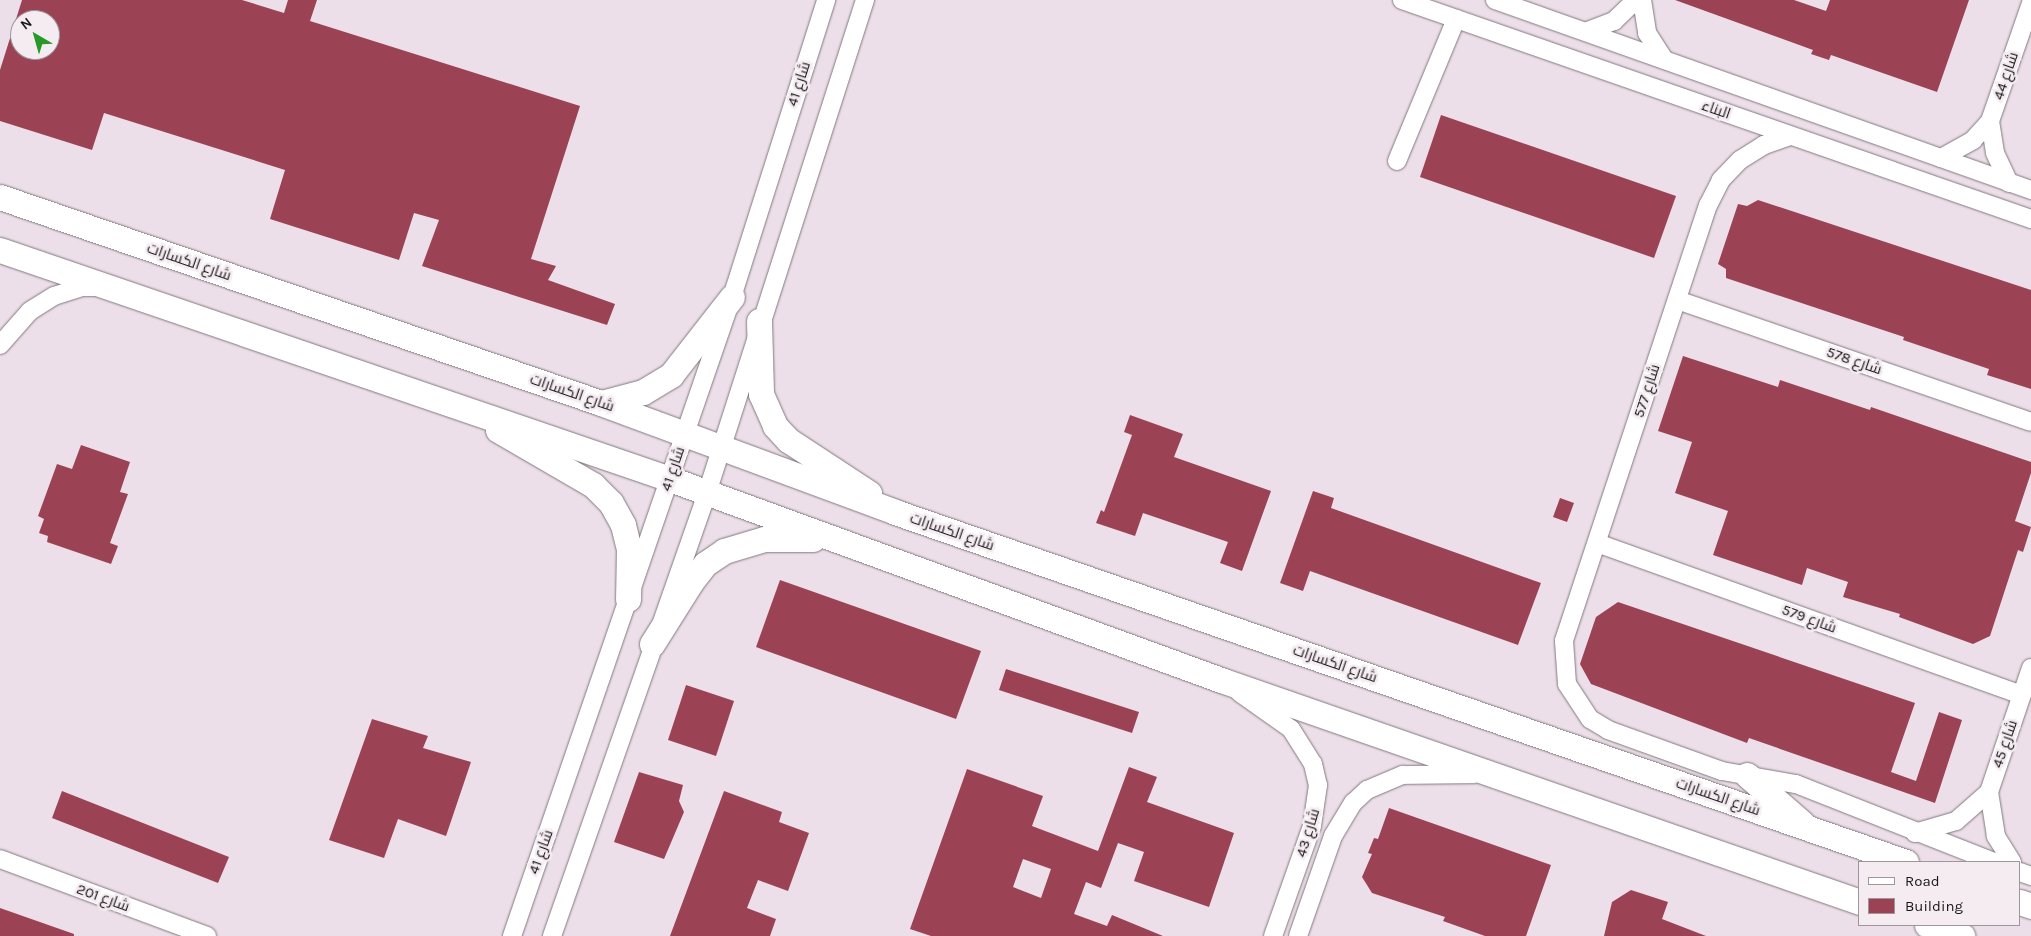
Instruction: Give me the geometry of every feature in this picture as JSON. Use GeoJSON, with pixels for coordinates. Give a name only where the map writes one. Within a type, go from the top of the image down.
{"type":"FeatureCollection","features":[{"type":"Feature","properties":{"kind":"street","name":"شارع 41"},"geometry":{"type":"LineString","coordinates":[[512,936],[732,297],[826,0]]}},
{"type":"Feature","properties":{"kind":"street"},"geometry":{"type":"LineString","coordinates":[[552,936],[652,644],[707,493],[759,321],[865,0]]}},
{"type":"Feature","properties":{"kind":"street","name":"البناء"},"geometry":{"type":"LineString","coordinates":[[1402,0],[2031,219]]}},
{"type":"Feature","properties":{"kind":"street","name":"البناء"},"geometry":{"type":"LineString","coordinates":[[1495,0],[2031,190]]}},
{"type":"Feature","properties":{"kind":"street"},"geometry":{"type":"LineString","coordinates":[[1588,32],[1614,20],[1636,0]]}},
{"type":"Feature","properties":{"kind":"street"},"geometry":{"type":"LineString","coordinates":[[1642,0],[1647,33],[1663,58]]}},
{"type":"Feature","properties":{"kind":"street","name":"شارع 44"},"geometry":{"type":"LineString","coordinates":[[1941,158],[1964,147],[1990,121],[2031,3]]}},
{"type":"Feature","properties":{"kind":"street"},"geometry":{"type":"LineString","coordinates":[[1397,161],[1456,19]]}},
{"type":"Feature","properties":{"kind":"street","name":"شارع 44"},"geometry":{"type":"LineString","coordinates":[[1990,121],[1995,153],[2009,182]]}},
{"type":"Feature","properties":{"kind":"street","name":"شارع 577"},"geometry":{"type":"LineString","coordinates":[[1567,684],[1564,642],[1708,205],[1721,180],[1740,160],[1764,145],[1790,136]]}},
{"type":"Feature","properties":{"kind":"street","name":"شارع الكسارات"},"geometry":{"type":"LineString","coordinates":[[0,198],[601,403],[895,512],[1903,861]]}},
{"type":"Feature","properties":{"kind":"street"},"geometry":{"type":"LineString","coordinates":[[0,250],[670,479],[828,539],[1221,680],[1858,901]]}},
{"type":"Feature","properties":{"kind":"street"},"geometry":{"type":"LineString","coordinates":[[0,345],[30,311],[54,296],[81,287],[109,287]]}},
{"type":"Feature","properties":{"kind":"street"},"geometry":{"type":"LineString","coordinates":[[601,403],[643,392],[671,375],[732,297]]}},
{"type":"Feature","properties":{"kind":"street","name":"شارع 578"},"geometry":{"type":"LineString","coordinates":[[1677,300],[2031,422]]}},
{"type":"Feature","properties":{"kind":"street"},"geometry":{"type":"LineString","coordinates":[[759,321],[761,394],[775,426],[788,440],[895,512]]}},
{"type":"Feature","properties":{"kind":"street"},"geometry":{"type":"LineString","coordinates":[[459,407],[593,485],[611,503],[623,525],[629,549],[628,599]]}},
{"type":"Feature","properties":{"kind":"street"},"geometry":{"type":"LineString","coordinates":[[652,644],[691,582],[705,564],[724,551],[764,539],[828,539]]}},
{"type":"Feature","properties":{"kind":"street","name":"شارع 579"},"geometry":{"type":"LineString","coordinates":[[1597,543],[2022,695]]}},
{"type":"Feature","properties":{"kind":"street","name":"شارع 45"},"geometry":{"type":"LineString","coordinates":[[2014,861],[1996,836],[1989,792],[2031,668]]}},
{"type":"Feature","properties":{"kind":"street","name":"شارع 43"},"geometry":{"type":"LineString","coordinates":[[1221,680],[1291,729],[1313,764],[1318,785],[1312,826],[1273,936]]}},
{"type":"Feature","properties":{"kind":"street","name":"شارع الكسارات"},"geometry":{"type":"LineString","coordinates":[[1567,684],[1590,719],[1608,730],[1747,775],[1796,784],[1914,833],[1991,861]]}},
{"type":"Feature","properties":{"kind":"street","name":"شارع 43"},"geometry":{"type":"LineString","coordinates":[[1298,936],[1341,818],[1367,790],[1403,775],[1491,774]]}},
{"type":"Feature","properties":{"kind":"street"},"geometry":{"type":"LineString","coordinates":[[1747,775],[1807,828]]}},
{"type":"Feature","properties":{"kind":"street","name":"شارع 45"},"geometry":{"type":"LineString","coordinates":[[1914,833],[1956,821],[1989,792]]}},
{"type":"Feature","properties":{"kind":"street","name":"شارع 201"},"geometry":{"type":"LineString","coordinates":[[0,859],[207,936]]}},
{"type":"Feature","properties":{"kind":"street"},"geometry":{"type":"LineString","coordinates":[[1917,926],[1929,936]]}},
{"type":"Feature","properties":{"kind":"street"},"geometry":{"type":"LineString","coordinates":[[1930,926],[1962,936]]}},
{"type":"Feature","properties":{"kind":"shaded area"},"geometry":{"type":"Polygon","coordinates":[[[0,0],[2031,0],[2031,936],[0,936],[0,0]]]}},
{"type":"Feature","properties":{"kind":"building"},"geometry":{"type":"Polygon","coordinates":[[[22,0],[242,0],[284,13],[288,0],[317,0],[310,21],[580,106],[531,259],[556,266],[548,280],[615,304],[607,325],[422,266],[439,220],[414,213],[399,260],[270,219],[285,170],[104,113],[92,150],[0,121],[0,70],[10,38],[10,60],[60,60],[60,10],[19,10],[22,0]]]}},
{"type":"Feature","properties":{"kind":"building"},"geometry":{"type":"Polygon","coordinates":[[[1675,0],[1794,0],[1826,11],[1830,0],[1969,0],[1937,92],[1831,55],[1829,60],[1811,54],[1813,50],[1675,0]]]}},
{"type":"Feature","properties":{"kind":"building"},"geometry":{"type":"Polygon","coordinates":[[[1441,115],[1676,196],[1654,258],[1420,177],[1441,115]]]}},
{"type":"Feature","properties":{"kind":"building"},"geometry":{"type":"Polygon","coordinates":[[[1758,200],[2031,290],[2031,389],[1987,375],[1989,369],[1903,340],[1904,337],[1726,278],[1726,269],[1718,264],[1738,204],[1747,206],[1758,200]]]}},
{"type":"Feature","properties":{"kind":"building"},"geometry":{"type":"Polygon","coordinates":[[[1683,356],[1778,387],[1780,380],[1870,410],[1871,407],[2031,462],[2031,473],[2015,521],[2031,527],[2023,552],[2018,550],[1990,636],[1973,644],[1899,617],[1900,614],[1843,597],[1848,582],[1807,568],[1802,585],[1713,555],[1728,511],[1675,493],[1692,442],[1658,431],[1683,356]]]}},
{"type":"Feature","properties":{"kind":"building"},"geometry":{"type":"Polygon","coordinates":[[[1130,415],[1183,434],[1174,457],[1271,491],[1242,571],[1220,563],[1228,542],[1143,513],[1135,536],[1096,523],[1101,510],[1104,512],[1132,435],[1124,432],[1130,415]]]}},
{"type":"Feature","properties":{"kind":"building"},"geometry":{"type":"Polygon","coordinates":[[[81,445],[130,462],[120,492],[128,494],[110,543],[118,546],[111,564],[47,542],[48,536],[39,533],[44,519],[38,516],[57,464],[72,469],[81,445]]]}},
{"type":"Feature","properties":{"kind":"building"},"geometry":{"type":"Polygon","coordinates":[[[1313,491],[1334,498],[1331,508],[1541,583],[1518,645],[1310,571],[1303,591],[1280,583],[1313,491]]]}},
{"type":"Feature","properties":{"kind":"building"},"geometry":{"type":"Polygon","coordinates":[[[1560,498],[1574,503],[1567,522],[1553,517],[1560,498]]]}},
{"type":"Feature","properties":{"kind":"building"},"geometry":{"type":"Polygon","coordinates":[[[780,580],[981,651],[956,719],[756,647],[780,580]]]}},
{"type":"Feature","properties":{"kind":"building"},"geometry":{"type":"Polygon","coordinates":[[[1618,602],[1915,703],[1891,772],[1916,781],[1939,712],[1962,720],[1935,803],[1749,738],[1747,743],[1591,684],[1580,664],[1596,617],[1618,602]]]}},
{"type":"Feature","properties":{"kind":"building"},"geometry":{"type":"Polygon","coordinates":[[[1006,669],[1139,712],[1132,733],[999,690],[1006,669]]]}},
{"type":"Feature","properties":{"kind":"building"},"geometry":{"type":"Polygon","coordinates":[[[686,685],[734,701],[716,756],[668,740],[686,685]]]}},
{"type":"Feature","properties":{"kind":"building"},"geometry":{"type":"Polygon","coordinates":[[[372,719],[428,736],[423,748],[471,762],[446,836],[398,819],[384,858],[329,840],[372,719]]]}},
{"type":"Feature","properties":{"kind":"building"},"geometry":{"type":"Polygon","coordinates":[[[1129,767],[1157,777],[1147,802],[1234,833],[1209,907],[1134,881],[1144,852],[1118,843],[1101,888],[1086,882],[1074,914],[1107,926],[1112,915],[1163,936],[931,936],[910,929],[967,769],[1043,796],[1032,826],[1098,851],[1129,767]],[[1023,859],[1013,887],[1041,898],[1051,869],[1023,859]]]}},
{"type":"Feature","properties":{"kind":"building"},"geometry":{"type":"Polygon","coordinates":[[[639,772],[683,785],[679,801],[684,812],[664,859],[614,842],[639,772]]]}},
{"type":"Feature","properties":{"kind":"building"},"geometry":{"type":"Polygon","coordinates":[[[62,791],[229,857],[218,883],[52,818],[62,791]]]}},
{"type":"Feature","properties":{"kind":"building"},"geometry":{"type":"Polygon","coordinates":[[[724,791],[782,812],[779,822],[809,833],[788,891],[758,880],[747,908],[776,919],[770,936],[670,936],[724,791]]]}},
{"type":"Feature","properties":{"kind":"building"},"geometry":{"type":"Polygon","coordinates":[[[1389,808],[1551,865],[1526,936],[1485,936],[1443,921],[1445,917],[1372,893],[1362,877],[1372,854],[1368,853],[1374,838],[1378,839],[1389,808]]]}},
{"type":"Feature","properties":{"kind":"building"},"geometry":{"type":"Polygon","coordinates":[[[1631,890],[1668,902],[1662,919],[1706,936],[1604,936],[1612,902],[1631,890]]]}},
{"type":"Feature","properties":{"kind":"building"},"geometry":{"type":"Polygon","coordinates":[[[0,908],[74,934],[74,936],[0,936],[0,908]]]}}]}
